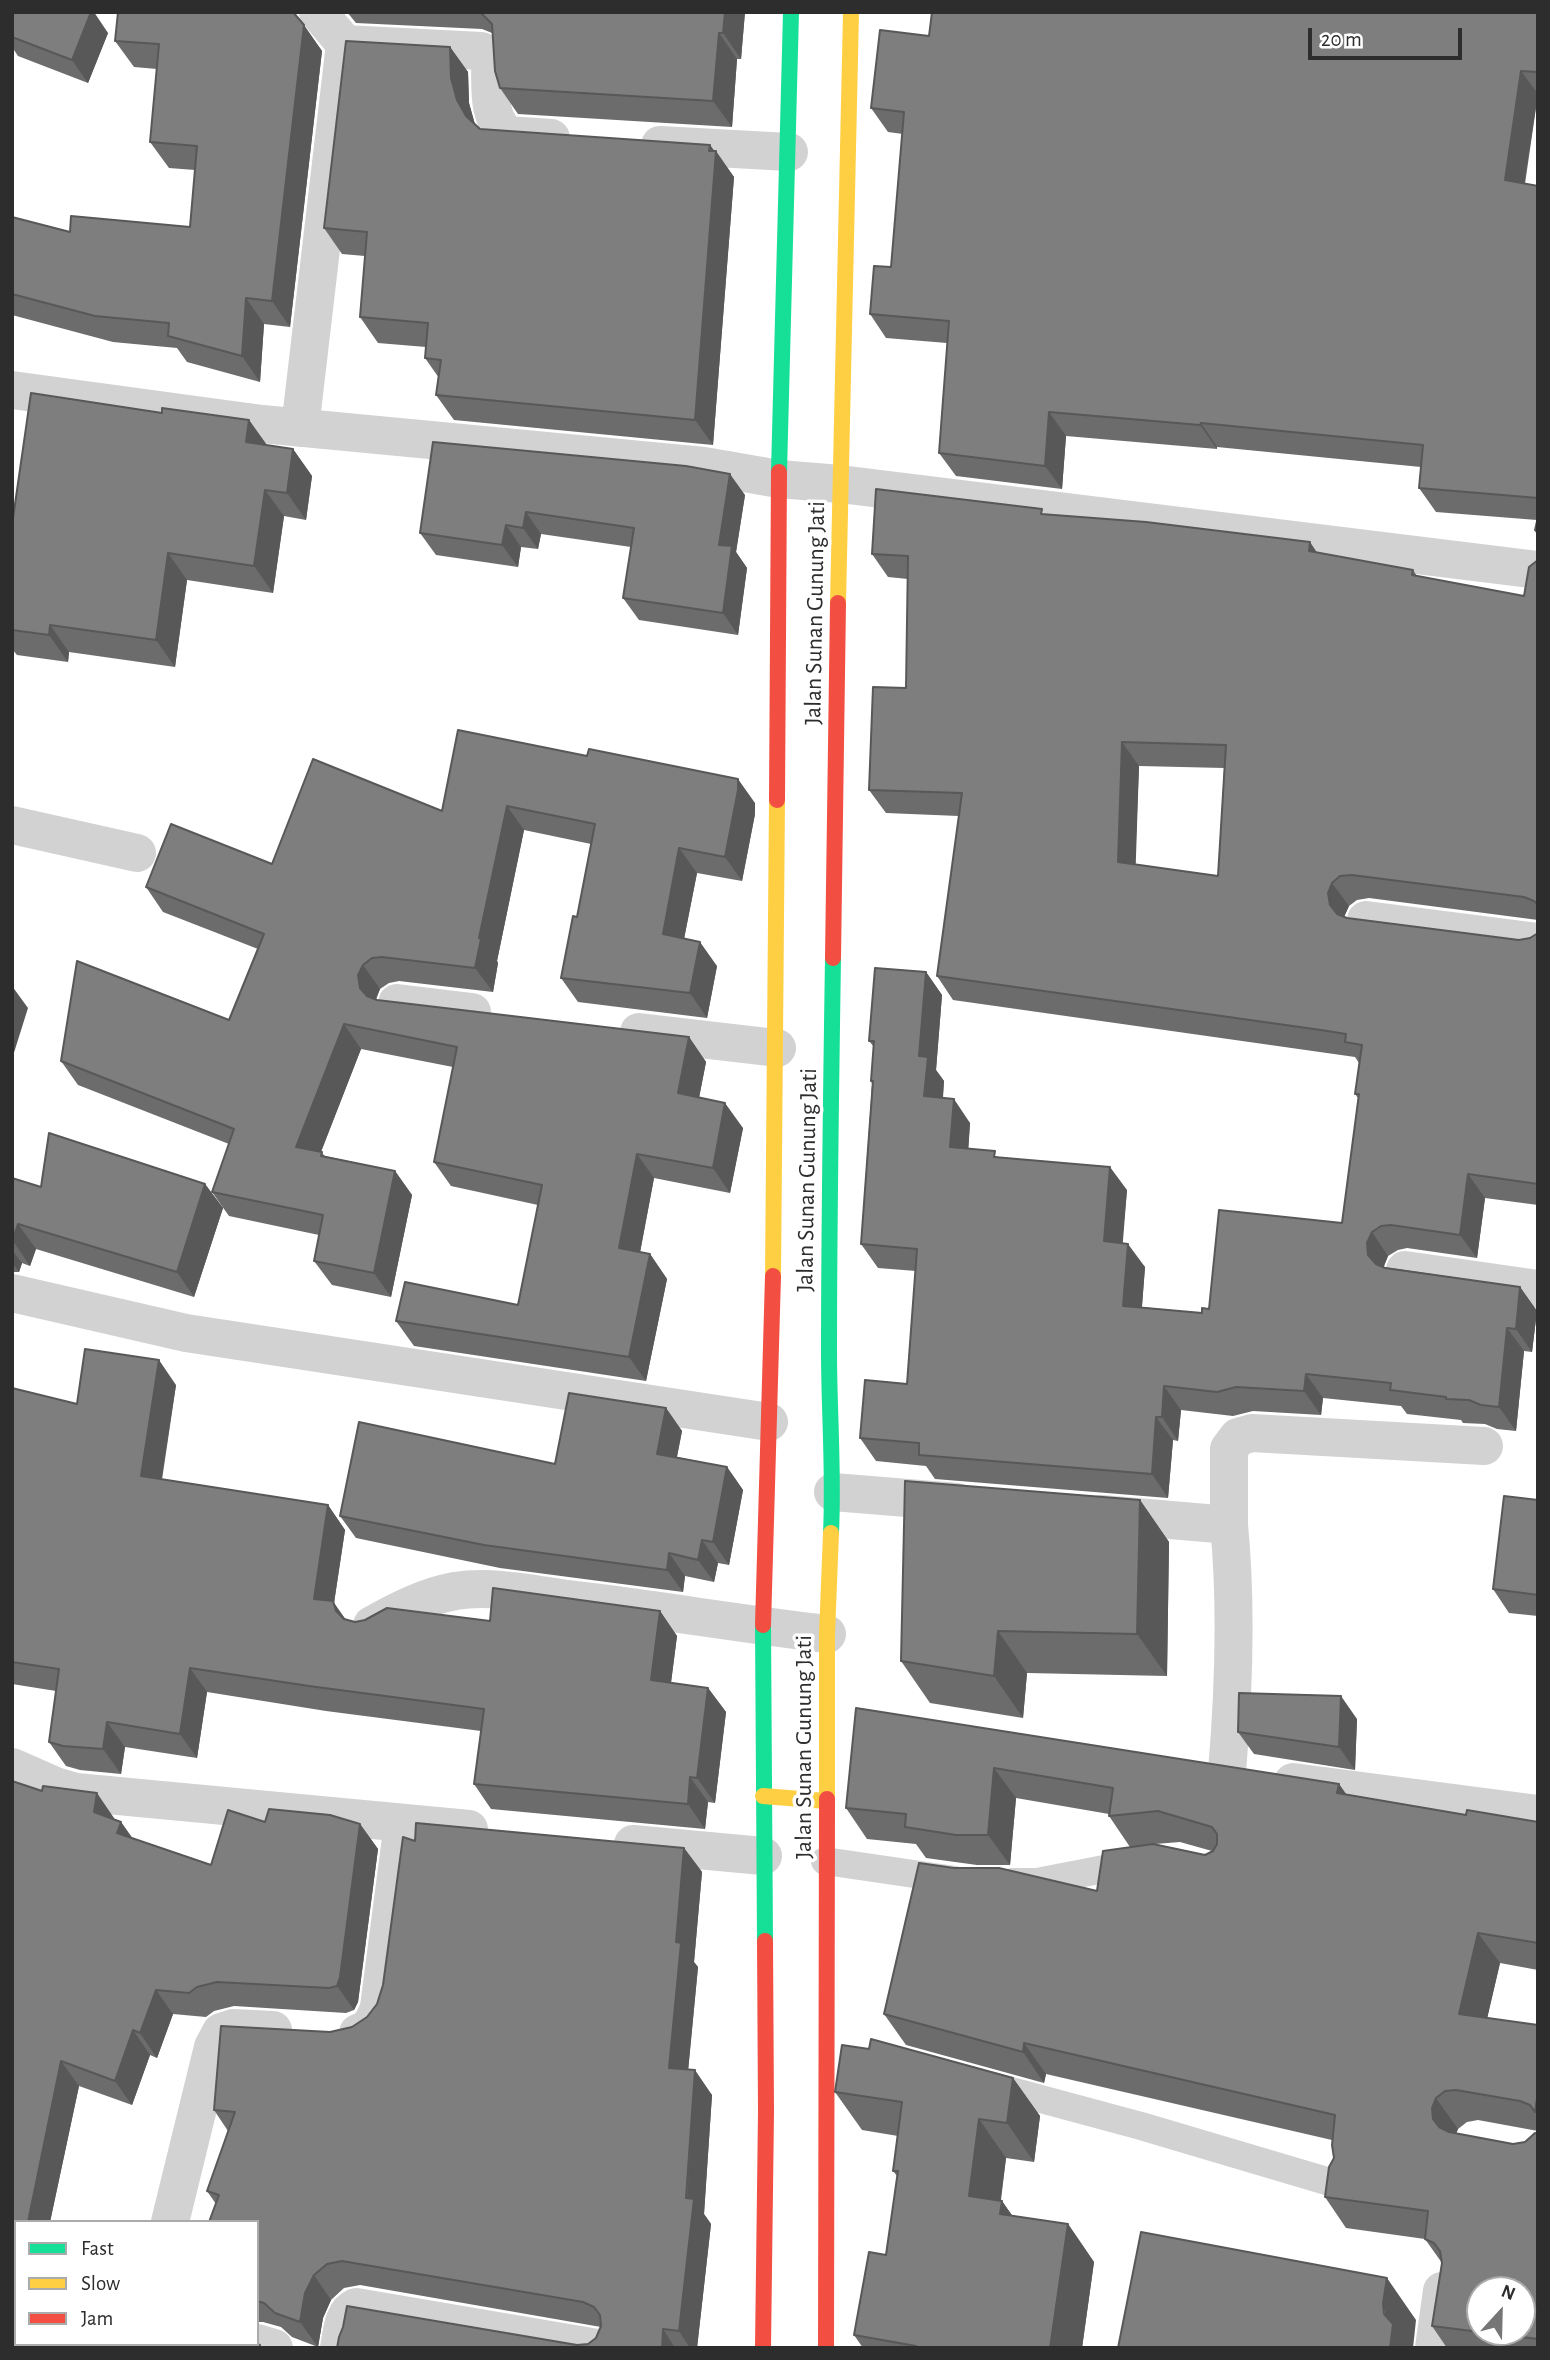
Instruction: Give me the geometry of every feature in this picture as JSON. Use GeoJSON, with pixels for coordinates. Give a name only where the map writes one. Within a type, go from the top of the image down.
{"type":"FeatureCollection","features":[{"type":"Feature","properties":{"kind":"highway"},"geometry":{"type":"LineString","coordinates":[[763,2348],[772,2112],[763,1856],[763,1627],[769,1422],[775,1358],[779,479],[791,12]]}},
{"type":"Feature","properties":{"kind":"highway","name":"Jalan Sunan Gunung Jati"},"geometry":{"type":"LineString","coordinates":[[826,2348],[820,2112],[839,2047],[825,1861],[826,1801],[841,1711],[827,1634],[833,1492],[823,1362],[851,12]]}},
{"type":"Feature","properties":{"kind":"highway"},"geometry":{"type":"LineString","coordinates":[[763,1796],[826,1801]]}},
{"type":"Feature","properties":{"kind":"street"},"geometry":{"type":"LineString","coordinates":[[318,12],[345,44],[481,51],[490,59],[492,111],[499,128],[507,135],[589,141]]}},
{"type":"Feature","properties":{"kind":"street"},"geometry":{"type":"LineString","coordinates":[[300,428],[345,44]]}},
{"type":"Feature","properties":{"kind":"street"},"geometry":{"type":"LineString","coordinates":[[630,143],[789,152]]}},
{"type":"Feature","properties":{"kind":"street"},"geometry":{"type":"LineString","coordinates":[[12,390],[300,428],[704,466],[779,479],[840,484],[1538,570]]}},
{"type":"Feature","properties":{"kind":"street"},"geometry":{"type":"LineString","coordinates":[[12,825],[136,853]]}},
{"type":"Feature","properties":{"kind":"street"},"geometry":{"type":"LineString","coordinates":[[1366,920],[1538,942]]}},
{"type":"Feature","properties":{"kind":"street"},"geometry":{"type":"LineString","coordinates":[[397,1003],[506,1016]]}},
{"type":"Feature","properties":{"kind":"street"},"geometry":{"type":"LineString","coordinates":[[601,1027],[777,1048]]}},
{"type":"Feature","properties":{"kind":"street"},"geometry":{"type":"LineString","coordinates":[[1405,1270],[1538,1289]]}},
{"type":"Feature","properties":{"kind":"street"},"geometry":{"type":"LineString","coordinates":[[12,1293],[186,1332],[769,1422]]}},
{"type":"Feature","properties":{"kind":"street"},"geometry":{"type":"LineString","coordinates":[[1227,1772],[1232,1721],[1235,1583],[1230,1525],[1229,1449],[1238,1437],[1252,1433],[1484,1446]]}},
{"type":"Feature","properties":{"kind":"street"},"geometry":{"type":"LineString","coordinates":[[833,1492],[985,1504]]}},
{"type":"Feature","properties":{"kind":"street"},"geometry":{"type":"LineString","coordinates":[[1067,1511],[1230,1525]]}},
{"type":"Feature","properties":{"kind":"street"},"geometry":{"type":"LineString","coordinates":[[372,1625],[425,1598],[458,1591],[493,1591],[670,1611],[763,1627],[827,1634]]}},
{"type":"Feature","properties":{"kind":"street"},"geometry":{"type":"LineString","coordinates":[[1186,1765],[1333,1788],[1538,1814]]}},
{"type":"Feature","properties":{"kind":"street"},"geometry":{"type":"LineString","coordinates":[[12,1767],[76,1792],[500,1832]]}},
{"type":"Feature","properties":{"kind":"street"},"geometry":{"type":"LineString","coordinates":[[170,2220],[213,2047],[221,2032],[233,2028],[348,2035],[366,2031],[375,2020],[379,2007],[403,1823]]}},
{"type":"Feature","properties":{"kind":"street"},"geometry":{"type":"LineString","coordinates":[[597,1841],[763,1856]]}},
{"type":"Feature","properties":{"kind":"street"},"geometry":{"type":"LineString","coordinates":[[1434,2348],[1442,2291]]}},
{"type":"Feature","properties":{"kind":"street"},"geometry":{"type":"LineString","coordinates":[[339,2348],[347,2314],[356,2307],[597,2348]]}},
{"type":"Feature","properties":{"kind":"lane"},"geometry":{"type":"LineString","coordinates":[[825,1861],[982,1882],[1037,1882],[1166,1859]]}},
{"type":"Feature","properties":{"kind":"lane"},"geometry":{"type":"LineString","coordinates":[[967,2079],[1141,2126],[1340,2185]]}},
{"type":"Feature","properties":{"kind":"building"},"geometry":{"type":"Polygon","coordinates":[[[12,12],[91,12],[72,60],[12,37],[12,12]]]}},
{"type":"Feature","properties":{"kind":"building"},"geometry":{"type":"Polygon","coordinates":[[[118,12],[293,12],[304,25],[272,301],[246,298],[242,356],[168,336],[169,323],[95,316],[12,294],[12,217],[70,232],[71,216],[190,227],[197,146],[150,142],[159,44],[115,41],[118,12]]]}},
{"type":"Feature","properties":{"kind":"building"},"geometry":{"type":"Polygon","coordinates":[[[480,12],[725,12],[723,33],[719,33],[713,101],[500,88],[495,71],[492,24],[480,12]]]}},
{"type":"Feature","properties":{"kind":"building"},"geometry":{"type":"Polygon","coordinates":[[[932,12],[1538,12],[1538,72],[1521,71],[1505,180],[1538,186],[1538,498],[1419,488],[1423,445],[1201,423],[1049,412],[1045,466],[939,453],[949,321],[870,314],[874,266],[891,267],[904,112],[871,108],[880,30],[929,36],[932,12]]]}},
{"type":"Feature","properties":{"kind":"building"},"geometry":{"type":"Polygon","coordinates":[[[346,41],[450,47],[451,78],[457,100],[466,116],[480,129],[710,145],[709,151],[716,151],[695,420],[436,395],[441,360],[425,358],[428,323],[360,317],[367,232],[324,228],[346,41]]]}},
{"type":"Feature","properties":{"kind":"building"},"geometry":{"type":"Polygon","coordinates":[[[31,393],[162,413],[162,408],[249,420],[246,442],[293,449],[287,493],[265,490],[254,566],[168,553],[156,640],[50,625],[49,635],[12,630],[12,525],[31,393]]]}},
{"type":"Feature","properties":{"kind":"building"},"geometry":{"type":"Polygon","coordinates":[[[433,442],[686,466],[730,474],[719,545],[732,546],[723,613],[623,598],[634,528],[526,512],[523,528],[506,525],[502,545],[420,533],[433,442]]]}},
{"type":"Feature","properties":{"kind":"building"},"geometry":{"type":"Polygon","coordinates":[[[876,489],[1042,509],[1041,514],[1146,522],[1310,542],[1309,551],[1413,570],[1412,575],[1524,596],[1529,567],[1538,560],[1538,905],[1524,897],[1352,875],[1340,876],[1332,883],[1328,893],[1330,905],[1337,914],[1347,918],[1519,940],[1538,933],[1538,1184],[1468,1174],[1460,1235],[1391,1225],[1381,1226],[1372,1232],[1367,1243],[1368,1255],[1376,1264],[1385,1268],[1520,1287],[1516,1329],[1507,1328],[1499,1407],[1481,1405],[1469,1400],[1390,1390],[1391,1383],[1306,1374],[1304,1391],[1236,1387],[1217,1392],[1164,1386],[1162,1417],[1156,1417],[1152,1474],[919,1455],[919,1443],[860,1438],[865,1380],[907,1384],[917,1249],[861,1244],[873,1081],[874,1041],[869,1041],[875,968],[926,972],[919,1056],[928,1057],[924,1096],[954,1099],[950,1147],[995,1151],[994,1157],[1110,1167],[1104,1241],[1128,1244],[1123,1306],[1202,1313],[1202,1308],[1209,1309],[1219,1210],[1342,1223],[1359,1094],[1355,1094],[1362,1045],[1345,1042],[1346,1034],[937,976],[962,793],[869,790],[873,687],[906,688],[908,556],[872,554],[876,489]],[[1122,742],[1118,862],[1218,876],[1226,745],[1122,742]]]}},
{"type":"Feature","properties":{"kind":"building"},"geometry":{"type":"Polygon","coordinates":[[[458,730],[587,756],[589,749],[738,779],[725,857],[679,848],[663,934],[700,942],[690,993],[561,978],[573,916],[577,917],[595,824],[507,806],[475,968],[382,957],[372,958],[363,965],[358,975],[360,988],[367,996],[377,1000],[689,1037],[678,1093],[725,1103],[713,1168],[637,1154],[619,1248],[650,1254],[629,1357],[396,1321],[405,1282],[518,1305],[542,1185],[434,1162],[457,1047],[344,1024],[296,1147],[322,1152],[321,1156],[395,1171],[374,1273],[314,1261],[323,1215],[212,1192],[234,1129],[61,1061],[77,961],[229,1020],[264,934],[146,887],[171,824],[272,864],[313,759],[442,811],[458,730]]]}},
{"type":"Feature","properties":{"kind":"building"},"geometry":{"type":"Polygon","coordinates":[[[49,1133],[205,1184],[177,1272],[18,1224],[12,1241],[12,1178],[41,1187],[49,1133]]]}},
{"type":"Feature","properties":{"kind":"building"},"geometry":{"type":"Polygon","coordinates":[[[85,1349],[159,1360],[141,1476],[328,1505],[314,1599],[333,1601],[336,1611],[344,1619],[355,1622],[365,1620],[387,1608],[490,1621],[493,1588],[660,1611],[651,1680],[708,1688],[697,1778],[690,1777],[688,1804],[474,1784],[484,1709],[190,1668],[180,1734],[107,1722],[103,1749],[63,1746],[49,1742],[59,1669],[12,1662],[12,1388],[77,1404],[85,1349]]]}},
{"type":"Feature","properties":{"kind":"building"},"geometry":{"type":"Polygon","coordinates":[[[569,1393],[666,1408],[657,1454],[727,1467],[713,1542],[702,1540],[698,1560],[669,1553],[667,1570],[484,1545],[340,1516],[359,1422],[555,1464],[569,1393]]]}},
{"type":"Feature","properties":{"kind":"building"},"geometry":{"type":"Polygon","coordinates":[[[905,1481],[1140,1500],[1137,1634],[998,1631],[994,1676],[901,1661],[905,1481]]]}},
{"type":"Feature","properties":{"kind":"building"},"geometry":{"type":"Polygon","coordinates":[[[1504,1496],[1538,1500],[1538,1595],[1493,1589],[1504,1496]]]}},
{"type":"Feature","properties":{"kind":"building"},"geometry":{"type":"Polygon","coordinates":[[[1239,1693],[1341,1696],[1339,1747],[1238,1732],[1239,1693]]]}},
{"type":"Feature","properties":{"kind":"building"},"geometry":{"type":"Polygon","coordinates":[[[856,1708],[1339,1784],[1337,1793],[1466,1815],[1467,1810],[1538,1822],[1538,1943],[1478,1933],[1459,2014],[1538,2025],[1538,2092],[1535,2112],[1530,2105],[1520,2101],[1456,2090],[1445,2091],[1436,2098],[1432,2108],[1433,2119],[1439,2127],[1449,2132],[1513,2144],[1525,2142],[1535,2133],[1538,2134],[1538,2339],[1536,2276],[1466,2276],[1466,2330],[1432,2326],[1442,2263],[1440,2251],[1434,2243],[1425,2239],[1428,2211],[1325,2197],[1329,2167],[1334,2158],[1332,2145],[1335,2115],[1024,2043],[1023,2052],[884,2014],[919,1863],[954,1868],[999,1868],[1097,1891],[1103,1851],[1153,1844],[1205,1855],[1213,1851],[1217,1844],[1217,1834],[1212,1827],[1158,1811],[1109,1816],[1113,1788],[994,1768],[988,1835],[956,1835],[905,1827],[906,1814],[846,1808],[856,1708]]]}},
{"type":"Feature","properties":{"kind":"building"},"geometry":{"type":"Polygon","coordinates":[[[12,1781],[42,1791],[43,1786],[97,1793],[94,1812],[121,1822],[117,1833],[211,1865],[228,1810],[265,1822],[269,1809],[330,1815],[360,1824],[337,1986],[329,1988],[217,1982],[197,1987],[189,1993],[156,1990],[140,2033],[133,2030],[115,2081],[61,2061],[28,2220],[14,2220],[14,2246],[12,1781]]]}},
{"type":"Feature","properties":{"kind":"building"},"geometry":{"type":"Polygon","coordinates":[[[416,1823],[684,1848],[676,1942],[681,1943],[669,2068],[695,2070],[686,2198],[694,2199],[679,2331],[663,2329],[662,2348],[337,2348],[347,2306],[577,2345],[588,2344],[596,2338],[601,2326],[600,2315],[594,2307],[583,2302],[342,2261],[327,2264],[314,2275],[305,2293],[300,2322],[275,2313],[259,2302],[259,2220],[210,2220],[219,2195],[207,2191],[235,2112],[214,2110],[221,2026],[330,2032],[352,2027],[367,2017],[377,2004],[383,1985],[403,1837],[415,1841],[416,1823]]]}},
{"type":"Feature","properties":{"kind":"building"},"geometry":{"type":"Polygon","coordinates":[[[871,2039],[1013,2078],[1007,2123],[979,2119],[969,2196],[1002,2201],[1000,2214],[1068,2224],[1050,2348],[916,2348],[854,2335],[869,2252],[886,2255],[898,2171],[893,2171],[902,2102],[835,2092],[842,2045],[869,2049],[871,2039]]]}},
{"type":"Feature","properties":{"kind":"building"},"geometry":{"type":"Polygon","coordinates":[[[1141,2232],[1387,2278],[1383,2303],[1384,2314],[1393,2324],[1390,2348],[1118,2348],[1141,2232]]]}},
{"type":"Feature","properties":{"kind":"building"},"geometry":{"type":"Polygon","coordinates":[[[14,2276],[14,2346],[133,2348],[12,2348],[14,2276]]]}},
{"type":"Feature","properties":{"kind":"building"},"geometry":{"type":"Polygon","coordinates":[[[260,2345],[259,2348],[176,2346],[260,2345]]]}},
{"type":"Feature","properties":{"kind":"traffic: fast"},"geometry":{"type":"LineString","coordinates":[[779,472],[791,12]]}},
{"type":"Feature","properties":{"kind":"traffic: fast"},"geometry":{"type":"LineString","coordinates":[[831,1533],[829,1303],[833,958]]}},
{"type":"Feature","properties":{"kind":"traffic: fast"},"geometry":{"type":"LineString","coordinates":[[763,1625],[765,1941]]}},
{"type":"Feature","properties":{"kind":"traffic: slow"},"geometry":{"type":"LineString","coordinates":[[838,603],[851,12]]}},
{"type":"Feature","properties":{"kind":"traffic: slow"},"geometry":{"type":"LineString","coordinates":[[773,1276],[777,800]]}},
{"type":"Feature","properties":{"kind":"traffic: slow"},"geometry":{"type":"LineString","coordinates":[[827,1799],[827,1634],[831,1533]]}},
{"type":"Feature","properties":{"kind":"traffic: slow"},"geometry":{"type":"LineString","coordinates":[[763,1796],[826,1801]]}},
{"type":"Feature","properties":{"kind":"traffic: jam"},"geometry":{"type":"LineString","coordinates":[[777,800],[779,472]]}},
{"type":"Feature","properties":{"kind":"traffic: jam"},"geometry":{"type":"LineString","coordinates":[[833,958],[838,603]]}},
{"type":"Feature","properties":{"kind":"traffic: jam"},"geometry":{"type":"LineString","coordinates":[[763,1625],[773,1276]]}},
{"type":"Feature","properties":{"kind":"traffic: jam"},"geometry":{"type":"LineString","coordinates":[[826,2348],[827,1799]]}},
{"type":"Feature","properties":{"kind":"traffic: jam"},"geometry":{"type":"LineString","coordinates":[[763,2348],[765,1941]]}}]}
